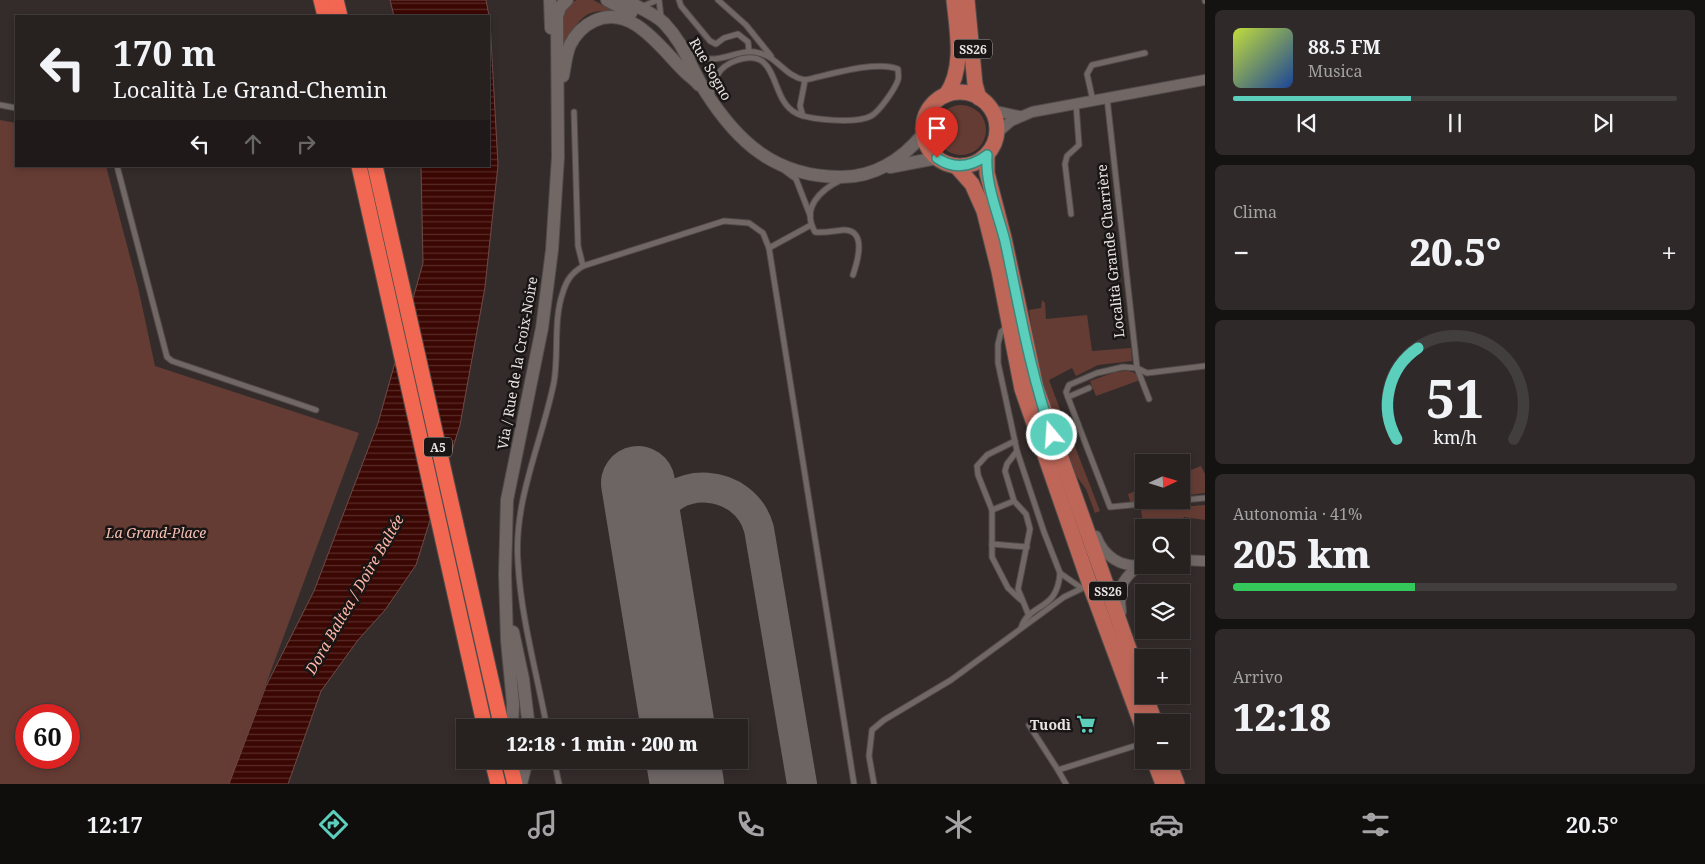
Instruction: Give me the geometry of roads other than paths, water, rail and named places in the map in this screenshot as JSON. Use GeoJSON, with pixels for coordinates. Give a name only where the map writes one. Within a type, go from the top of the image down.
{"type":"FeatureCollection","features":[{"type":"Feature","properties":{"kind":"highway"},"geometry":{"type":"LineString","coordinates":[[321,0],[325,15]]}},
{"type":"Feature","properties":{"kind":"highway"},"geometry":{"type":"LineString","coordinates":[[336,0],[340,15]]}},
{"type":"Feature","properties":{"kind":"highway","name":"A5"},"geometry":{"type":"LineString","coordinates":[[358,167],[483,719]]}},
{"type":"Feature","properties":{"kind":"highway","name":"A5"},"geometry":{"type":"LineString","coordinates":[[375,167],[500,719]]}},
{"type":"Feature","properties":{"kind":"highway"},"geometry":{"type":"LineString","coordinates":[[494,769],[497,784]]}},
{"type":"Feature","properties":{"kind":"highway"},"geometry":{"type":"LineString","coordinates":[[512,769],[515,784]]}},
{"type":"Feature","properties":{"kind":"main road","name":"SS26"},"geometry":{"type":"LineString","coordinates":[[946,95],[955,79],[958,59],[954,0]]}},
{"type":"Feature","properties":{"kind":"main road","name":"SS26"},"geometry":{"type":"LineString","coordinates":[[967,0],[975,84],[979,98]]}},
{"type":"Feature","properties":{"kind":"main road"},"geometry":{"type":"LineString","coordinates":[[961,92],[979,98],[991,110],[996,122],[996,134],[987,155],[973,164],[956,166],[937,158],[928,148],[923,134],[924,123],[929,109],[946,95],[961,92]]}},
{"type":"Feature","properties":{"kind":"main road","name":"SS26"},"geometry":{"type":"LineString","coordinates":[[987,155],[987,174],[1004,238],[1036,387],[1068,482],[1135,666]]}},
{"type":"Feature","properties":{"kind":"main road","name":"SS26"},"geometry":{"type":"LineString","coordinates":[[956,166],[972,184],[984,210],[1010,324],[1022,389],[1085,586],[1137,714]]}},
{"type":"Feature","properties":{"kind":"main road"},"geometry":{"type":"LineString","coordinates":[[1157,769],[1163,784]]}},
{"type":"Feature","properties":{"kind":"main road"},"geometry":{"type":"LineString","coordinates":[[1171,769],[1177,784]]}},
{"type":"Feature","properties":{"kind":"street","name":"Via / Rue de la Croix-Noire"},"geometry":{"type":"LineString","coordinates":[[550,0],[558,130]]}},
{"type":"Feature","properties":{"kind":"street","name":"Via / Rue de la Croix-Noire"},"geometry":{"type":"LineString","coordinates":[[512,719],[513,704],[506,640],[507,500],[542,328],[556,210],[559,93],[557,16],[560,7],[567,0]]}},
{"type":"Feature","properties":{"kind":"street","name":"Rue Sogno"},"geometry":{"type":"LineString","coordinates":[[607,0],[639,17],[660,34],[674,48],[704,90],[746,142],[780,166],[803,175],[847,178],[865,175],[882,168],[916,160],[937,158]]}},
{"type":"Feature","properties":{"kind":"street","name":"Rue Sogno"},"geometry":{"type":"LineString","coordinates":[[624,0],[663,22],[687,52],[704,90]]}},
{"type":"Feature","properties":{"kind":"street"},"geometry":{"type":"LineString","coordinates":[[559,93],[570,46],[578,33],[586,25],[609,17],[632,23],[646,32],[704,90]]}},
{"type":"Feature","properties":{"kind":"street"},"geometry":{"type":"LineString","coordinates":[[991,110],[1019,116],[1076,103],[1205,80]]}},
{"type":"Feature","properties":{"kind":"street"},"geometry":{"type":"LineString","coordinates":[[996,134],[1019,116]]}},
{"type":"Feature","properties":{"kind":"street","name":"Rue Sogno"},"geometry":{"type":"LineString","coordinates":[[882,168],[910,148],[923,134]]}},
{"type":"Feature","properties":{"kind":"street"},"geometry":{"type":"LineString","coordinates":[[1068,482],[1078,494],[1104,554],[1115,561],[1135,564]]}},
{"type":"Feature","properties":{"kind":"street"},"geometry":{"type":"LineString","coordinates":[[1190,560],[1205,561]]}},
{"type":"Feature","properties":{"kind":"street"},"geometry":{"type":"LineString","coordinates":[[1126,640],[1119,599],[1120,588],[1124,579],[1135,570]]}},
{"type":"Feature","properties":{"kind":"street","name":"Via / Rue de la Croix-Noire"},"geometry":{"type":"LineString","coordinates":[[506,602],[523,679],[528,719]]}},
{"type":"Feature","properties":{"kind":"street"},"geometry":{"type":"LineString","coordinates":[[497,784],[502,769]]}},
{"type":"Feature","properties":{"kind":"street"},"geometry":{"type":"LineString","coordinates":[[521,784],[525,769]]}},
{"type":"Feature","properties":{"kind":"lane"},"geometry":{"type":"LineString","coordinates":[[638,7],[659,0],[663,22]]}},
{"type":"Feature","properties":{"kind":"lane"},"geometry":{"type":"LineString","coordinates":[[679,0],[681,6],[710,41],[716,44],[724,38],[738,34],[748,42],[749,51]]}},
{"type":"Feature","properties":{"kind":"lane"},"geometry":{"type":"LineString","coordinates":[[704,90],[718,72],[731,63],[743,58],[757,59],[769,66],[785,106],[803,116],[818,119],[870,117],[879,110],[899,79],[898,68],[890,65],[870,67],[805,80],[794,78],[773,58],[746,25],[718,0]]}},
{"type":"Feature","properties":{"kind":"lane"},"geometry":{"type":"LineString","coordinates":[[687,52],[709,59],[749,51],[773,58]]}},
{"type":"Feature","properties":{"kind":"lane"},"geometry":{"type":"LineString","coordinates":[[1093,100],[1086,74],[1092,65],[1145,53]]}},
{"type":"Feature","properties":{"kind":"lane"},"geometry":{"type":"LineString","coordinates":[[803,116],[800,106],[805,80]]}},
{"type":"Feature","properties":{"kind":"lane","name":"Località Grande Charrière"},"geometry":{"type":"LineString","coordinates":[[1107,98],[1137,368],[1149,400]]}},
{"type":"Feature","properties":{"kind":"lane"},"geometry":{"type":"LineString","coordinates":[[1072,214],[1065,164],[1068,156],[1079,145],[1076,103]]}},
{"type":"Feature","properties":{"kind":"lane"},"geometry":{"type":"LineString","coordinates":[[0,105],[15,108]]}},
{"type":"Feature","properties":{"kind":"lane"},"geometry":{"type":"LineString","coordinates":[[574,112],[578,246],[583,266]]}},
{"type":"Feature","properties":{"kind":"lane"},"geometry":{"type":"LineString","coordinates":[[780,166],[796,180],[810,215],[811,226],[815,232],[844,230],[858,239],[860,252],[853,276]]}},
{"type":"Feature","properties":{"kind":"lane"},"geometry":{"type":"LineString","coordinates":[[117,167],[167,357],[172,361],[316,410]]}},
{"type":"Feature","properties":{"kind":"lane"},"geometry":{"type":"LineString","coordinates":[[810,215],[814,200],[820,193],[847,178]]}},
{"type":"Feature","properties":{"kind":"lane"},"geometry":{"type":"LineString","coordinates":[[546,719],[523,606],[517,562],[520,526],[530,469],[554,383],[562,294],[568,278],[583,266],[724,221],[749,223],[762,233],[769,248],[854,784]]}},
{"type":"Feature","properties":{"kind":"lane"},"geometry":{"type":"LineString","coordinates":[[769,248],[811,226]]}},
{"type":"Feature","properties":{"kind":"lane"},"geometry":{"type":"LineString","coordinates":[[1010,324],[1001,332],[998,344],[998,363],[1017,451],[1060,573],[1059,587],[1054,597],[1029,616],[1020,629]]}},
{"type":"Feature","properties":{"kind":"lane"},"geometry":{"type":"LineString","coordinates":[[1205,366],[1147,373],[1137,368],[1123,367],[1097,373],[1069,385],[1066,392],[1110,507],[1205,498]]}},
{"type":"Feature","properties":{"kind":"lane"},"geometry":{"type":"LineString","coordinates":[[1068,397],[1089,388]]}},
{"type":"Feature","properties":{"kind":"lane"},"geometry":{"type":"LineString","coordinates":[[1052,435],[1078,424]]}},
{"type":"Feature","properties":{"kind":"lane"},"geometry":{"type":"LineString","coordinates":[[1015,441],[987,455],[977,466],[978,475],[992,510],[992,557],[1008,588],[1021,600]]}},
{"type":"Feature","properties":{"kind":"lane"},"geometry":{"type":"LineString","coordinates":[[1017,451],[1007,464],[1005,471],[1014,501],[1026,514],[1030,529],[1018,590],[1029,616]]}},
{"type":"Feature","properties":{"kind":"lane"},"geometry":{"type":"LineString","coordinates":[[992,510],[1014,501]]}},
{"type":"Feature","properties":{"kind":"lane"},"geometry":{"type":"LineString","coordinates":[[992,544],[1026,547]]}},
{"type":"Feature","properties":{"kind":"lane"},"geometry":{"type":"LineString","coordinates":[[874,784],[869,756],[872,730],[884,720],[951,680],[1020,629],[1085,586],[1060,573]]}},
{"type":"Feature","properties":{"kind":"lane"},"geometry":{"type":"LineString","coordinates":[[1030,725],[1066,784]]}},
{"type":"Feature","properties":{"kind":"lane"},"geometry":{"type":"LineString","coordinates":[[1058,770],[1135,746]]}},
{"type":"Feature","properties":{"kind":"lane"},"geometry":{"type":"LineString","coordinates":[[556,769],[559,784]]}},
{"type":"Feature","properties":{"kind":"water"},"geometry":{"type":"Polygon","coordinates":[[[390,0],[486,0],[489,15],[394,15],[390,0]]]}},
{"type":"Feature","properties":{"kind":"water","name":"Dora Baltea / Doire Baltée"},"geometry":{"type":"Polygon","coordinates":[[[490,21],[498,165],[485,287],[460,425],[416,565],[385,610],[358,640],[321,691],[288,784],[229,784],[266,686],[314,591],[378,423],[423,263],[421,167],[490,167],[490,21]]]}},
{"type":"Feature","properties":{"kind":"place","name":"Tuodì"},"geometry":{"type":"Point","coordinates":[1086,724]}},
{"type":"Feature","properties":{"kind":"park label","name":"La Grand-Place"},"geometry":{"type":"Point","coordinates":[156,532]}}]}
